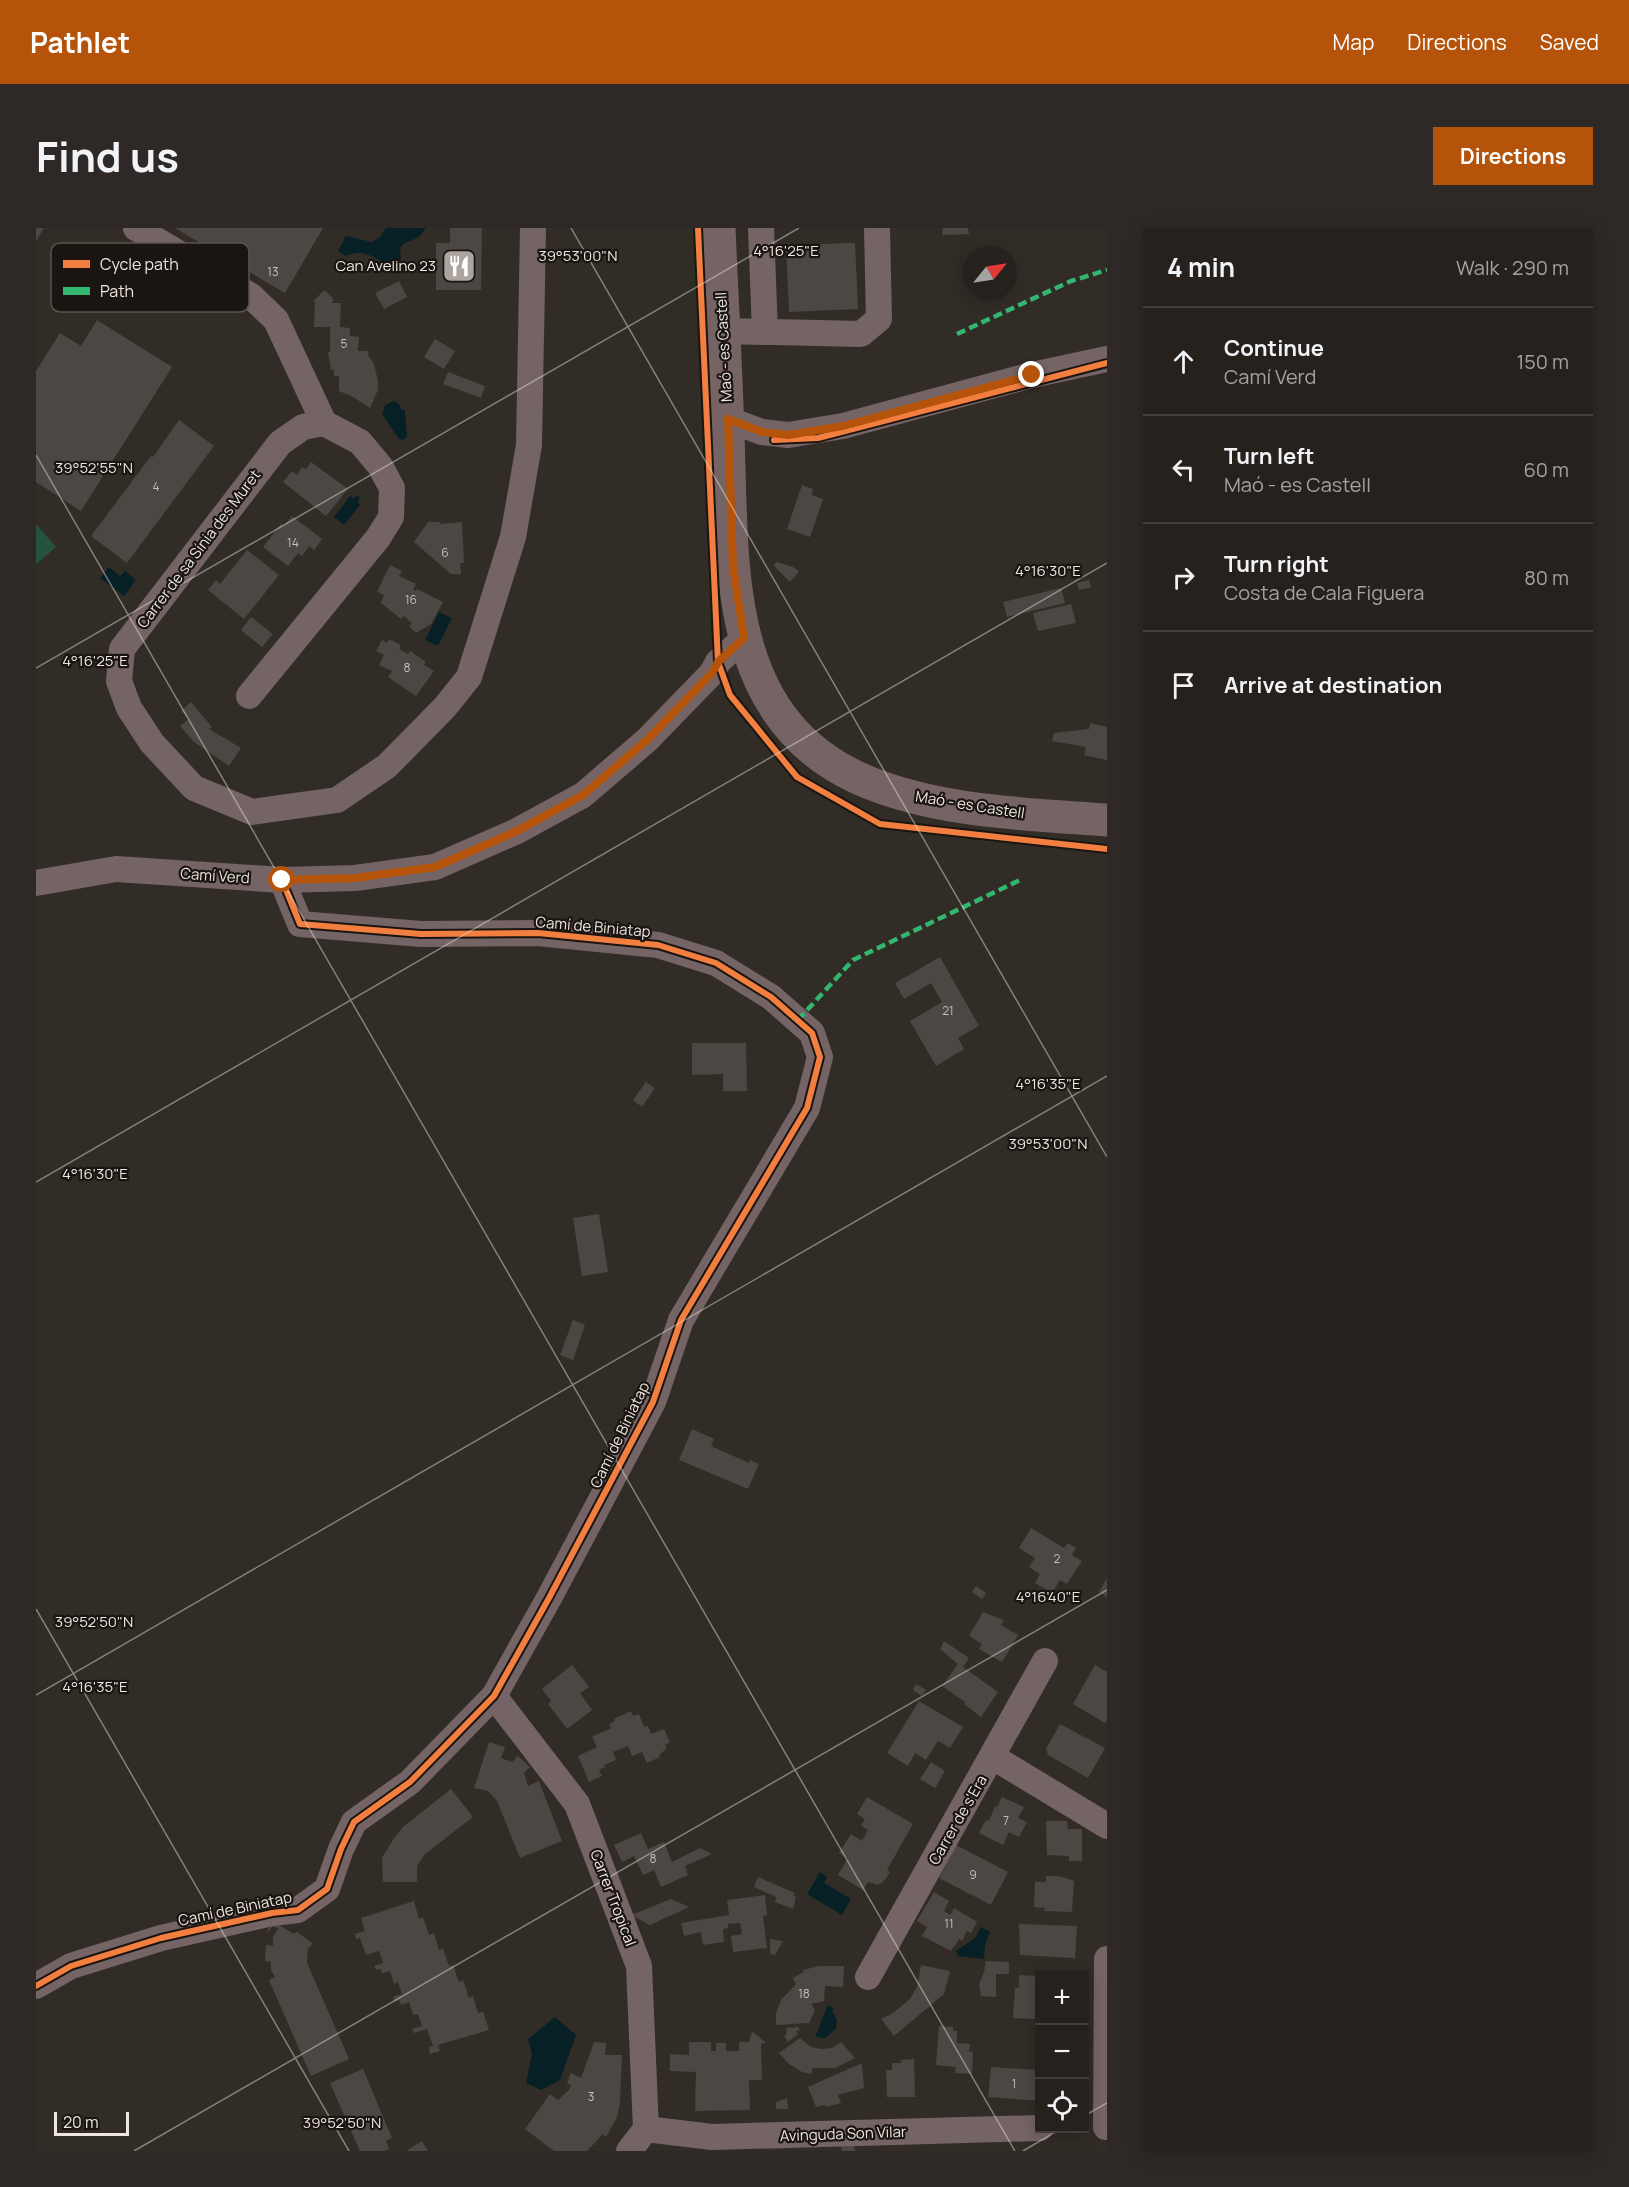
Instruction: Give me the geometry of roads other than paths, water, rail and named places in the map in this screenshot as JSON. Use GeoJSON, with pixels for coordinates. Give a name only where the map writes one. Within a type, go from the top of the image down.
{"type":"FeatureCollection","features":[{"type":"Feature","properties":{"kind":"main road","name":"Maó - es Castell"},"geometry":{"type":"LineString","coordinates":[[719,228],[733,567],[744,638],[751,661],[763,686],[789,724],[819,754],[857,777],[905,794],[950,804],[1107,820]]}},
{"type":"Feature","properties":{"kind":"street"},"geometry":{"type":"LineString","coordinates":[[136,228],[161,243]]}},
{"type":"Feature","properties":{"kind":"street","name":"Carrer de sa Sínia des Muret"},"geometry":{"type":"LineString","coordinates":[[324,423],[303,427],[280,443],[122,649],[119,681],[129,708],[152,743],[194,788],[252,812],[337,800],[387,766],[445,707],[469,677],[513,537],[529,445],[533,228]]}},
{"type":"Feature","properties":{"kind":"street"},"geometry":{"type":"LineString","coordinates":[[761,228],[765,332]]}},
{"type":"Feature","properties":{"kind":"street"},"geometry":{"type":"LineString","coordinates":[[723,331],[861,334],[879,319],[877,228]]}},
{"type":"Feature","properties":{"kind":"street"},"geometry":{"type":"LineString","coordinates":[[249,295],[276,320],[324,423],[360,442],[380,466],[392,488],[391,517],[378,538],[249,696]]}},
{"type":"Feature","properties":{"kind":"street"},"geometry":{"type":"LineString","coordinates":[[728,419],[762,432],[788,435],[821,430],[1032,375],[1107,359]]}},
{"type":"Feature","properties":{"kind":"street","name":"Camí Verd"},"geometry":{"type":"LineString","coordinates":[[36,883],[116,868],[282,880],[355,878],[435,867],[517,831],[583,795],[647,740],[712,673],[718,662],[744,638]]}},
{"type":"Feature","properties":{"kind":"street","name":"Camí de Biniatap"},"geometry":{"type":"LineString","coordinates":[[36,1986],[71,1966],[161,1938],[272,1912],[298,1910],[327,1889],[341,1849],[354,1822],[410,1782],[494,1696],[653,1402],[681,1320],[807,1108],[820,1058],[812,1033],[771,997],[716,963],[658,945],[538,933],[421,934],[300,924],[282,880]]}},
{"type":"Feature","properties":{"kind":"street","name":"Carrer de s'Era"},"geometry":{"type":"LineString","coordinates":[[868,1977],[1045,1661]]}},
{"type":"Feature","properties":{"kind":"street","name":"Carrer Tropical"},"geometry":{"type":"LineString","coordinates":[[494,1696],[577,1804],[639,1966],[646,2129]]}},
{"type":"Feature","properties":{"kind":"street"},"geometry":{"type":"LineString","coordinates":[[993,1757],[1107,1827]]}},
{"type":"Feature","properties":{"kind":"street"},"geometry":{"type":"LineString","coordinates":[[1099,2127],[1107,1959]]}},
{"type":"Feature","properties":{"kind":"street","name":"Avinguda Son Vilar"},"geometry":{"type":"LineString","coordinates":[[646,2129],[712,2138],[724,2144],[1035,2128]]}},
{"type":"Feature","properties":{"kind":"street"},"geometry":{"type":"LineString","coordinates":[[629,2151],[646,2129]]}},
{"type":"Feature","properties":{"kind":"water"},"geometry":{"type":"Polygon","coordinates":[[[386,228],[426,228],[419,237],[403,244],[400,248],[401,259],[396,264],[367,254],[354,253],[346,256],[338,251],[346,236],[372,242],[380,237],[386,228]]]}},
{"type":"Feature","properties":{"kind":"water"},"geometry":{"type":"Polygon","coordinates":[[[394,401],[402,410],[405,410],[407,437],[403,440],[399,439],[382,414],[385,405],[394,401]]]}},
{"type":"Feature","properties":{"kind":"water"},"geometry":{"type":"Polygon","coordinates":[[[357,495],[360,498],[358,502],[360,505],[344,525],[334,517],[350,496],[353,499],[357,495]]]}},
{"type":"Feature","properties":{"kind":"water"},"geometry":{"type":"Polygon","coordinates":[[[109,567],[120,576],[125,571],[136,580],[124,596],[100,578],[109,567]]]}},
{"type":"Feature","properties":{"kind":"water"},"geometry":{"type":"Polygon","coordinates":[[[439,612],[452,618],[438,646],[425,640],[439,612]]]}},
{"type":"Feature","properties":{"kind":"water"},"geometry":{"type":"Polygon","coordinates":[[[820,1872],[827,1877],[824,1883],[851,1899],[842,1915],[807,1894],[820,1872]]]}},
{"type":"Feature","properties":{"kind":"water"},"geometry":{"type":"Polygon","coordinates":[[[981,1927],[990,1932],[985,1946],[984,1959],[958,1956],[956,1951],[975,1938],[981,1927]]]}},
{"type":"Feature","properties":{"kind":"water"},"geometry":{"type":"Polygon","coordinates":[[[828,2005],[834,2008],[832,2011],[837,2020],[836,2029],[825,2038],[815,2037],[828,2005]]]}},
{"type":"Feature","properties":{"kind":"water"},"geometry":{"type":"Polygon","coordinates":[[[555,2017],[576,2035],[560,2080],[541,2090],[526,2083],[532,2054],[528,2039],[555,2017]]]}},
{"type":"Feature","properties":{"kind":"place","name":"Can Avelino 23"},"geometry":{"type":"Point","coordinates":[459,266]}}]}
